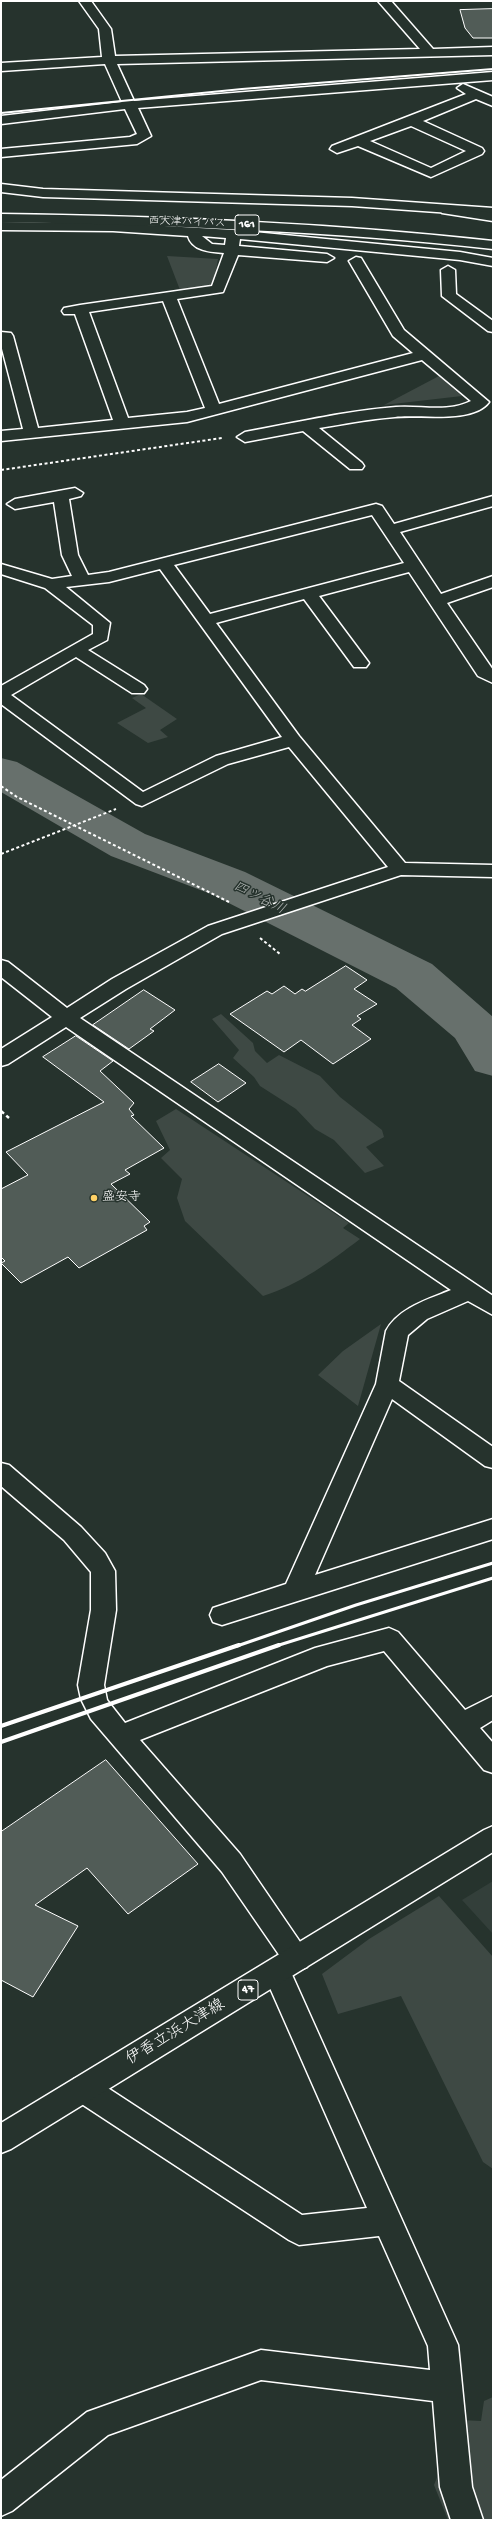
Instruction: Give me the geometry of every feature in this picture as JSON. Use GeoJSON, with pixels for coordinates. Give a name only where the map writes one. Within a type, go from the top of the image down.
{"type":"FeatureCollection","features":[{"type":"Feature","properties":{"kind":"main road"},"geometry":{"type":"LineString","coordinates":[[1,153],[132,141],[144,136],[109,60],[105,29],[85,1]]}},
{"type":"Feature","properties":{"kind":"main road"},"geometry":{"type":"LineString","coordinates":[[384,1],[429,52]]}},
{"type":"Feature","properties":{"kind":"main road"},"geometry":{"type":"LineString","coordinates":[[1,66],[109,60],[489,51],[493,75],[130,105],[1,120]]}},
{"type":"Feature","properties":{"kind":"main road"},"geometry":{"type":"LineString","coordinates":[[452,78],[456,84],[493,102]]}},
{"type":"Feature","properties":{"kind":"main road"},"geometry":{"type":"LineString","coordinates":[[337,149],[477,94]]}},
{"type":"Feature","properties":{"kind":"main road"},"geometry":{"type":"LineString","coordinates":[[358,141],[431,173],[477,151],[411,121]]}},
{"type":"Feature","properties":{"kind":"main road"},"geometry":{"type":"LineString","coordinates":[[1,181],[19,185],[167,183]]}},
{"type":"Feature","properties":{"kind":"main road"},"geometry":{"type":"LineString","coordinates":[[1,188],[43,193],[352,202],[447,210],[493,212]]}},
{"type":"Feature","properties":{"kind":"main road"},"geometry":{"type":"LineString","coordinates":[[397,192],[418,195]]}},
{"type":"Feature","properties":{"kind":"main road"},"geometry":{"type":"LineString","coordinates":[[352,202],[390,194],[493,201]]}},
{"type":"Feature","properties":{"kind":"main road","name":"西大津バイパス"},"geometry":{"type":"LineString","coordinates":[[1,205],[81,205],[208,210],[457,227]]}},
{"type":"Feature","properties":{"kind":"main road"},"geometry":{"type":"LineString","coordinates":[[447,210],[493,217]]}},
{"type":"Feature","properties":{"kind":"main road","name":"西大津バイパス"},"geometry":{"type":"LineString","coordinates":[[2,225],[206,223],[344,232],[493,245]]}},
{"type":"Feature","properties":{"kind":"main road"},"geometry":{"type":"LineString","coordinates":[[2,225],[113,227],[233,234],[460,256],[493,261]]}},
{"type":"Feature","properties":{"kind":"main road"},"geometry":{"type":"LineString","coordinates":[[194,232],[196,240],[209,248],[371,262]]}},
{"type":"Feature","properties":{"kind":"main road"},"geometry":{"type":"LineString","coordinates":[[122,423],[74,310],[218,289],[232,251],[233,234]]}},
{"type":"Feature","properties":{"kind":"main road"},"geometry":{"type":"LineString","coordinates":[[245,437],[306,425],[397,412],[439,414],[453,413],[466,411],[481,402],[398,333],[356,261]]}},
{"type":"Feature","properties":{"kind":"main road"},"geometry":{"type":"LineString","coordinates":[[433,268],[493,275]]}},
{"type":"Feature","properties":{"kind":"main road"},"geometry":{"type":"LineString","coordinates":[[460,271],[448,296],[493,328]]}},
{"type":"Feature","properties":{"kind":"main road"},"geometry":{"type":"LineString","coordinates":[[168,296],[214,411]]}},
{"type":"Feature","properties":{"kind":"main road"},"geometry":{"type":"LineString","coordinates":[[1,336],[6,336],[31,432]]}},
{"type":"Feature","properties":{"kind":"main road"},"geometry":{"type":"LineString","coordinates":[[1,436],[122,423],[187,418],[424,355]]}},
{"type":"Feature","properties":{"kind":"main road"},"geometry":{"type":"LineString","coordinates":[[306,425],[356,466]]}},
{"type":"Feature","properties":{"kind":"main road"},"geometry":{"type":"LineString","coordinates":[[15,504],[68,494],[70,555],[83,581]]}},
{"type":"Feature","properties":{"kind":"main road"},"geometry":{"type":"LineString","coordinates":[[390,530],[493,501]]}},
{"type":"Feature","properties":{"kind":"main road"},"geometry":{"type":"LineString","coordinates":[[51,584],[109,577],[376,509],[484,672],[493,678]]}},
{"type":"Feature","properties":{"kind":"main road"},"geometry":{"type":"LineString","coordinates":[[164,563],[293,740],[400,870]]}},
{"type":"Feature","properties":{"kind":"main road"},"geometry":{"type":"LineString","coordinates":[[206,620],[414,566]]}},
{"type":"Feature","properties":{"kind":"main road"},"geometry":{"type":"LineString","coordinates":[[1,569],[51,584],[102,623],[101,636],[1,694],[142,800],[222,760],[293,740]]}},
{"type":"Feature","properties":{"kind":"main road"},"geometry":{"type":"LineString","coordinates":[[436,600],[493,581]]}},
{"type":"Feature","properties":{"kind":"main road"},"geometry":{"type":"LineString","coordinates":[[308,593],[360,663]]}},
{"type":"Feature","properties":{"kind":"main road"},"geometry":{"type":"LineString","coordinates":[[76,650],[138,689]]}},
{"type":"Feature","properties":{"kind":"main road"},"geometry":{"type":"LineString","coordinates":[[1,1059],[119,984],[215,930],[260,914],[400,870],[493,871]]}},
{"type":"Feature","properties":{"kind":"main road"},"geometry":{"type":"LineString","coordinates":[[1,967],[66,1018],[493,1307]]}},
{"type":"Feature","properties":{"kind":"main road"},"geometry":{"type":"LineString","coordinates":[[295,1592],[387,1384],[397,1331],[419,1314],[469,1291]]}},
{"type":"Feature","properties":{"kind":"main road"},"geometry":{"type":"LineString","coordinates":[[387,1384],[493,1459]]}},
{"type":"Feature","properties":{"kind":"main road"},"geometry":{"type":"LineString","coordinates":[[1,1472],[86,1547],[103,1571],[104,1606],[91,1685],[92,1694],[105,1719],[231,1864],[287,1965],[388,2220],[443,2345],[456,2487],[467,2520]]}},
{"type":"Feature","properties":{"kind":"main road"},"geometry":{"type":"LineString","coordinates":[[222,1615],[493,1529]]}},
{"type":"Feature","properties":{"kind":"main road"},"geometry":{"type":"LineString","coordinates":[[120,1736],[324,1656],[389,1639],[493,1762]]}},
{"type":"Feature","properties":{"kind":"main road"},"geometry":{"type":"LineString","coordinates":[[462,1725],[493,1707]]}},
{"type":"Feature","properties":{"kind":"main road","name":"伊香立浜大津線"},"geometry":{"type":"LineString","coordinates":[[1,2139],[493,1838]]}},
{"type":"Feature","properties":{"kind":"main road"},"geometry":{"type":"LineString","coordinates":[[84,2089],[299,2230],[388,2220]]}},
{"type":"Feature","properties":{"kind":"main road"},"geometry":{"type":"LineString","coordinates":[[1,2500],[98,2423],[261,2365],[447,2387]]}},
{"type":"Feature","properties":{"kind":"path"},"geometry":{"type":"LineString","coordinates":[[1,470],[140,449],[244,435],[245,437]]}},
{"type":"Feature","properties":{"kind":"path"},"geometry":{"type":"LineString","coordinates":[[1,786],[74,826],[260,914]]}},
{"type":"Feature","properties":{"kind":"path"},"geometry":{"type":"LineString","coordinates":[[1,854],[94,818]]}},
{"type":"Feature","properties":{"kind":"path"},"geometry":{"type":"LineString","coordinates":[[271,947],[280,954]]}},
{"type":"Feature","properties":{"kind":"path"},"geometry":{"type":"LineString","coordinates":[[1,1111],[9,1118]]}},
{"type":"Feature","properties":{"kind":"shaded area"},"geometry":{"type":"Polygon","coordinates":[[[167,256],[218,259],[213,287],[180,290],[167,256]]]}},
{"type":"Feature","properties":{"kind":"shaded area"},"geometry":{"type":"Polygon","coordinates":[[[439,376],[462,396],[384,405],[439,376]]]}},
{"type":"Feature","properties":{"kind":"shaded area"},"geometry":{"type":"Polygon","coordinates":[[[141,694],[177,719],[160,730],[168,737],[148,743],[117,723],[146,708],[132,698],[141,694]]]}},
{"type":"Feature","properties":{"kind":"shaded area"},"geometry":{"type":"Polygon","coordinates":[[[221,1014],[253,1043],[255,1051],[267,1063],[279,1055],[320,1076],[340,1097],[382,1130],[384,1137],[366,1147],[384,1166],[365,1173],[334,1140],[315,1129],[296,1109],[260,1086],[254,1077],[233,1058],[239,1050],[212,1019],[221,1014]]]}},
{"type":"Feature","properties":{"kind":"shaded area"},"geometry":{"type":"Polygon","coordinates":[[[176,1109],[349,1223],[343,1228],[360,1239],[314,1272],[289,1286],[263,1296],[185,1221],[177,1198],[182,1179],[161,1158],[170,1150],[156,1121],[176,1109]]]}},
{"type":"Feature","properties":{"kind":"shaded area"},"geometry":{"type":"Polygon","coordinates":[[[381,1324],[358,1406],[318,1375],[343,1351],[381,1324]]]}},
{"type":"Feature","properties":{"kind":"shaded area"},"geometry":{"type":"Polygon","coordinates":[[[493,1881],[493,1934],[462,1900],[493,1881]]]}},
{"type":"Feature","properties":{"kind":"shaded area"},"geometry":{"type":"Polygon","coordinates":[[[439,1896],[493,1957],[493,2169],[483,2162],[401,1996],[338,2014],[322,1974],[369,1939],[439,1896]]]}},
{"type":"Feature","properties":{"kind":"shaded area"},"geometry":{"type":"Polygon","coordinates":[[[493,2397],[493,2520],[448,2520],[434,2485],[460,2420],[481,2421],[484,2401],[493,2397]]]}},
{"type":"Feature","properties":{"kind":"building"},"geometry":{"type":"Polygon","coordinates":[[[493,9],[493,38],[473,38],[465,28],[460,10],[493,9]]]}},
{"type":"Feature","properties":{"kind":"building"},"geometry":{"type":"Polygon","coordinates":[[[346,966],[367,980],[354,989],[377,1004],[357,1016],[361,1019],[352,1025],[371,1039],[333,1064],[301,1040],[284,1052],[230,1014],[267,991],[272,994],[284,986],[295,994],[302,989],[305,991],[346,966]]]}},
{"type":"Feature","properties":{"kind":"building"},"geometry":{"type":"Polygon","coordinates":[[[144,990],[175,1010],[150,1029],[154,1031],[129,1049],[93,1025],[144,990]]]}},
{"type":"Feature","properties":{"kind":"building"},"geometry":{"type":"Polygon","coordinates":[[[76,1036],[113,1061],[100,1071],[134,1103],[129,1109],[134,1115],[131,1116],[164,1148],[125,1170],[130,1174],[111,1184],[150,1222],[144,1226],[147,1230],[79,1268],[68,1257],[21,1283],[1,1263],[5,1261],[1,1257],[1,1189],[28,1175],[6,1152],[104,1102],[43,1057],[76,1036]]]}},
{"type":"Feature","properties":{"kind":"building"},"geometry":{"type":"Polygon","coordinates":[[[219,1064],[246,1083],[218,1102],[191,1082],[219,1064]]]}},
{"type":"Feature","properties":{"kind":"building"},"geometry":{"type":"Polygon","coordinates":[[[106,1760],[198,1864],[128,1914],[87,1868],[35,1905],[78,1926],[33,1997],[1,1980],[1,1832],[106,1760]]]}},
{"type":"Feature","properties":{"kind":"waterway","name":"四ツ谷川"},"geometry":{"type":"LineString","coordinates":[[1,772],[128,845],[228,883],[414,976],[473,1026],[493,1058]]}},
{"type":"Feature","properties":{"kind":"railway"},"geometry":{"type":"LineString","coordinates":[[1,113],[242,89],[493,69]]}},
{"type":"Feature","properties":{"kind":"railway"},"geometry":{"type":"LineString","coordinates":[[237,1646],[356,1605],[493,1563]]}},
{"type":"Feature","properties":{"kind":"railway"},"geometry":{"type":"LineString","coordinates":[[277,1646],[493,1578]]}},
{"type":"Feature","properties":{"kind":"railway"},"geometry":{"type":"LineString","coordinates":[[1,1726],[239,1645]]}},
{"type":"Feature","properties":{"kind":"railway"},"geometry":{"type":"LineString","coordinates":[[1,1742],[277,1646]]}},
{"type":"Feature","properties":{"kind":"place","name":"盛安寺"},"geometry":{"type":"Point","coordinates":[94,1198]}}]}
